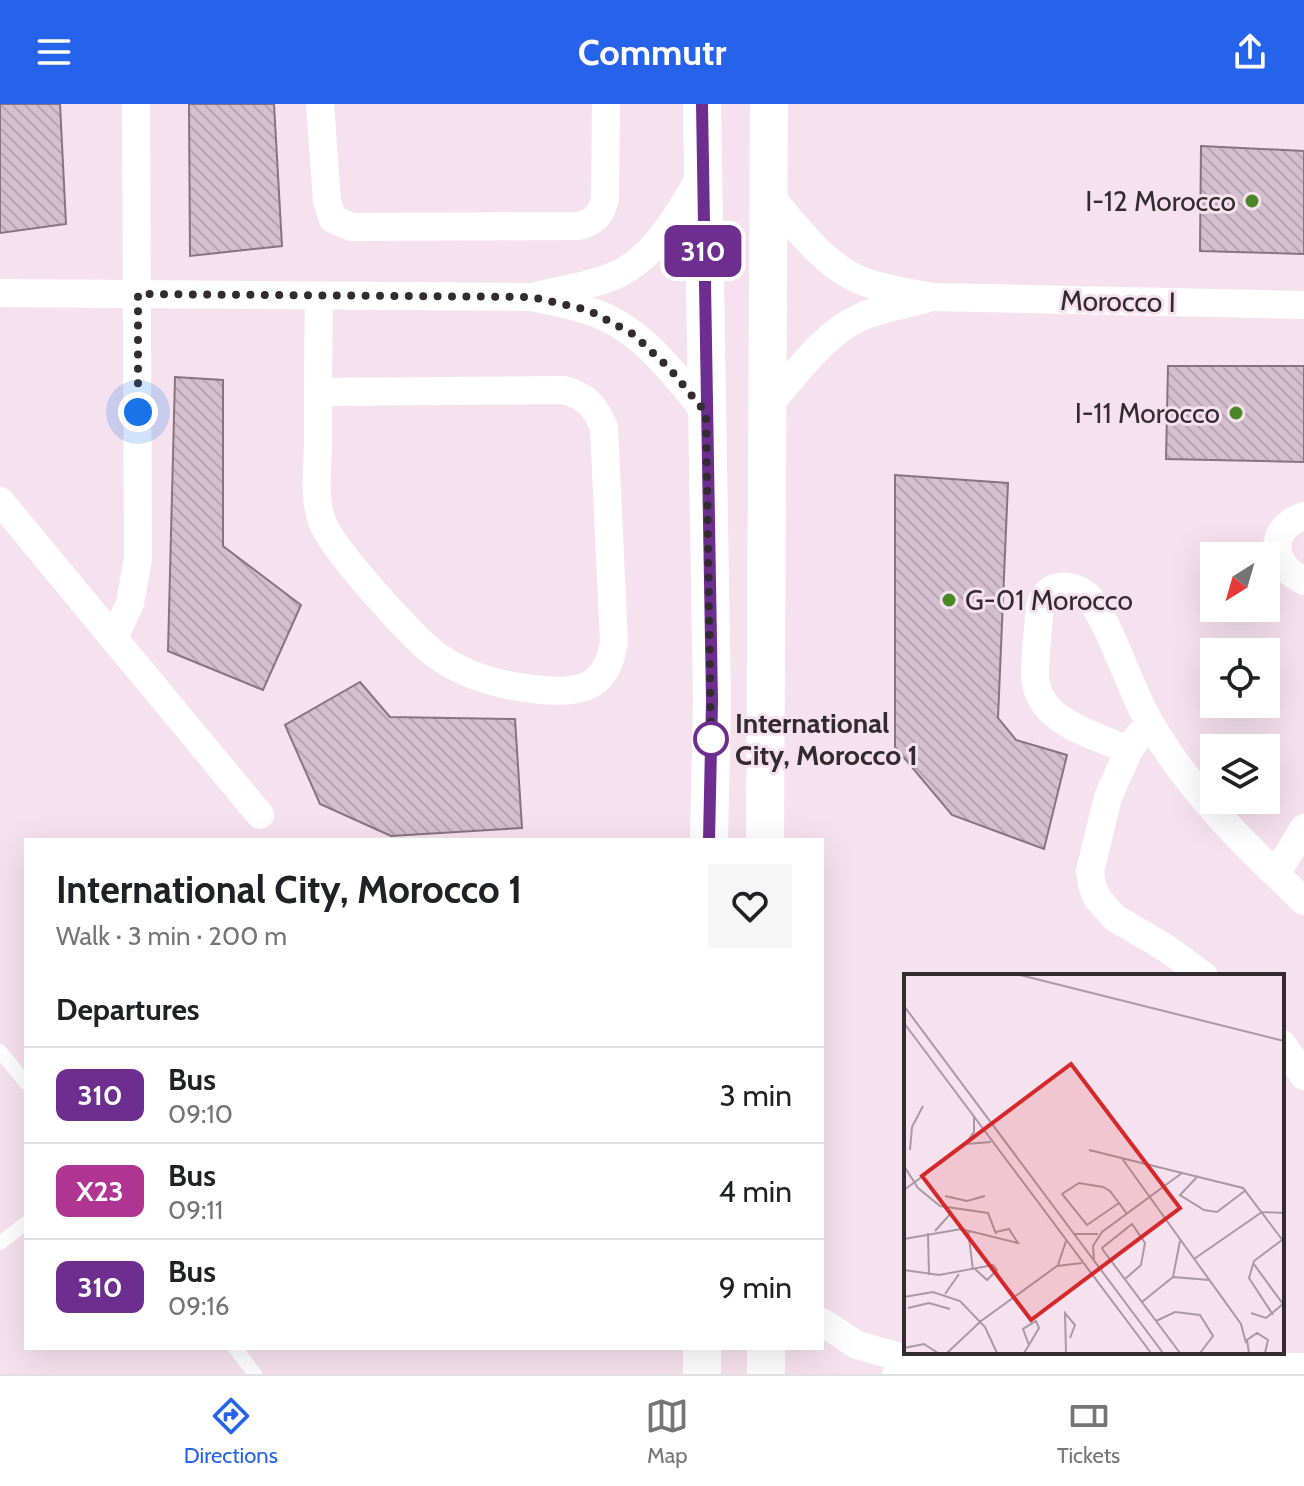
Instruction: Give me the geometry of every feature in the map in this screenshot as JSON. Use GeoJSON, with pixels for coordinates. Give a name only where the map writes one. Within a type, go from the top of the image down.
{"type":"FeatureCollection","features":[{"type":"Feature","properties":{"kind":"street"},"geometry":{"type":"LineString","coordinates":[[114,638],[130,603],[138,559],[136,104]]}},
{"type":"Feature","properties":{"kind":"street"},"geometry":{"type":"LineString","coordinates":[[320,104],[327,201],[333,219],[351,227],[413,227],[578,226],[594,220],[604,207],[605,198],[606,104]]}},
{"type":"Feature","properties":{"kind":"street"},"geometry":{"type":"LineString","coordinates":[[702,104],[712,701],[709,838]]}},
{"type":"Feature","properties":{"kind":"street"},"geometry":{"type":"LineString","coordinates":[[712,701],[729,739],[734,828],[744,838],[765,836],[769,104]]}},
{"type":"Feature","properties":{"kind":"street"},"geometry":{"type":"LineString","coordinates":[[532,297],[597,282],[620,273],[641,259],[659,242],[702,175]]}},
{"type":"Feature","properties":{"kind":"street","name":"Morocco I"},"geometry":{"type":"LineString","coordinates":[[770,196],[818,250],[845,273],[878,286],[933,297],[1304,305]]}},
{"type":"Feature","properties":{"kind":"street"},"geometry":{"type":"LineString","coordinates":[[0,293],[532,297],[588,310],[633,334],[670,369],[706,413]]}},
{"type":"Feature","properties":{"kind":"street"},"geometry":{"type":"LineString","coordinates":[[318,392],[564,390],[590,402],[604,428],[614,642],[607,668],[599,678],[577,691],[563,693],[511,687],[459,669],[435,654],[403,624],[336,545],[322,522],[318,495],[318,392],[319,296]]}},
{"type":"Feature","properties":{"kind":"street","name":"Morocco I"},"geometry":{"type":"LineString","coordinates":[[769,404],[827,340],[844,326],[862,316],[933,297]]}},
{"type":"Feature","properties":{"kind":"street"},"geometry":{"type":"LineString","coordinates":[[0,501],[260,815]]}},
{"type":"Feature","properties":{"kind":"street"},"geometry":{"type":"LineString","coordinates":[[1304,516],[1291,521],[1283,530],[1277,553],[1289,573],[1304,581]]}},
{"type":"Feature","properties":{"kind":"street"},"geometry":{"type":"LineString","coordinates":[[1129,750],[1064,721],[1043,704],[1035,678],[1040,607],[1042,597],[1049,590],[1070,586],[1089,597],[1149,722],[1193,788],[1237,838],[1304,901]]}},
{"type":"Feature","properties":{"kind":"street"},"geometry":{"type":"LineString","coordinates":[[1149,722],[1129,750],[1108,797],[1090,871],[1092,885],[1105,909],[1115,918],[1166,948],[1201,974]]}},
{"type":"Feature","properties":{"kind":"street"},"geometry":{"type":"LineString","coordinates":[[1276,874],[1304,828]]}},
{"type":"Feature","properties":{"kind":"street"},"geometry":{"type":"LineString","coordinates":[[1290,1044],[1304,1076]]}},
{"type":"Feature","properties":{"kind":"street"},"geometry":{"type":"LineString","coordinates":[[824,1323],[857,1345],[933,1366]]}},
{"type":"Feature","properties":{"kind":"street"},"geometry":{"type":"LineString","coordinates":[[702,1350],[702,1374]]}},
{"type":"Feature","properties":{"kind":"street"},"geometry":{"type":"LineString","coordinates":[[766,1350],[766,1374]]}},
{"type":"Feature","properties":{"kind":"street"},"geometry":{"type":"LineString","coordinates":[[896,1374],[933,1366],[1304,1367]]}},
{"type":"Feature","properties":{"kind":"lane"},"geometry":{"type":"LineString","coordinates":[[0,1051],[24,1081]]}},
{"type":"Feature","properties":{"kind":"lane"},"geometry":{"type":"LineString","coordinates":[[0,1243],[24,1225]]}},
{"type":"Feature","properties":{"kind":"lane"},"geometry":{"type":"LineString","coordinates":[[237,1350],[255,1374]]}},
{"type":"Feature","properties":{"kind":"building"},"geometry":{"type":"Polygon","coordinates":[[[0,104],[60,104],[66,224],[0,233],[0,104]]]}},
{"type":"Feature","properties":{"kind":"building"},"geometry":{"type":"Polygon","coordinates":[[[189,104],[274,104],[282,246],[190,256],[189,104]]]}},
{"type":"Feature","properties":{"kind":"building","name":"I-12 Morocco"},"geometry":{"type":"Polygon","coordinates":[[[1201,146],[1304,151],[1304,254],[1200,251],[1201,146]]]}},
{"type":"Feature","properties":{"kind":"building","name":"I-11 Morocco"},"geometry":{"type":"Polygon","coordinates":[[[1168,366],[1304,366],[1304,462],[1166,459],[1168,366]]]}},
{"type":"Feature","properties":{"kind":"building"},"geometry":{"type":"Polygon","coordinates":[[[175,377],[223,380],[223,546],[301,605],[263,690],[168,651],[175,377]]]}},
{"type":"Feature","properties":{"kind":"building","name":"G-01 Morocco"},"geometry":{"type":"Polygon","coordinates":[[[895,475],[1008,483],[998,718],[1016,740],[1067,755],[1044,849],[952,815],[895,747],[895,475]]]}},
{"type":"Feature","properties":{"kind":"building"},"geometry":{"type":"Polygon","coordinates":[[[360,682],[390,717],[515,719],[522,828],[391,836],[320,804],[285,725],[360,682]]]}},
{"type":"Feature","properties":{"kind":"bus line","name":"310"},"geometry":{"type":"LineString","coordinates":[[702,104],[712,701],[709,838]]}},
{"type":"Feature","properties":{"kind":"place","name":"I-12 Morocco"},"geometry":{"type":"Point","coordinates":[1252,201]}},
{"type":"Feature","properties":{"kind":"place","name":"I-11 Morocco"},"geometry":{"type":"Point","coordinates":[1236,413]}},
{"type":"Feature","properties":{"kind":"place","name":"G-01 Morocco"},"geometry":{"type":"Point","coordinates":[949,600]}},
{"type":"Feature","properties":{"kind":"place","name":"International City, Morocco 1"},"geometry":{"type":"Point","coordinates":[711,739]}},
{"type":"Feature","properties":{"kind":"route"},"geometry":{"type":"LineString","coordinates":[[138,412],[138,294],[532,297],[588,310],[611,321],[652,350],[706,413],[711,739]]}}]}
